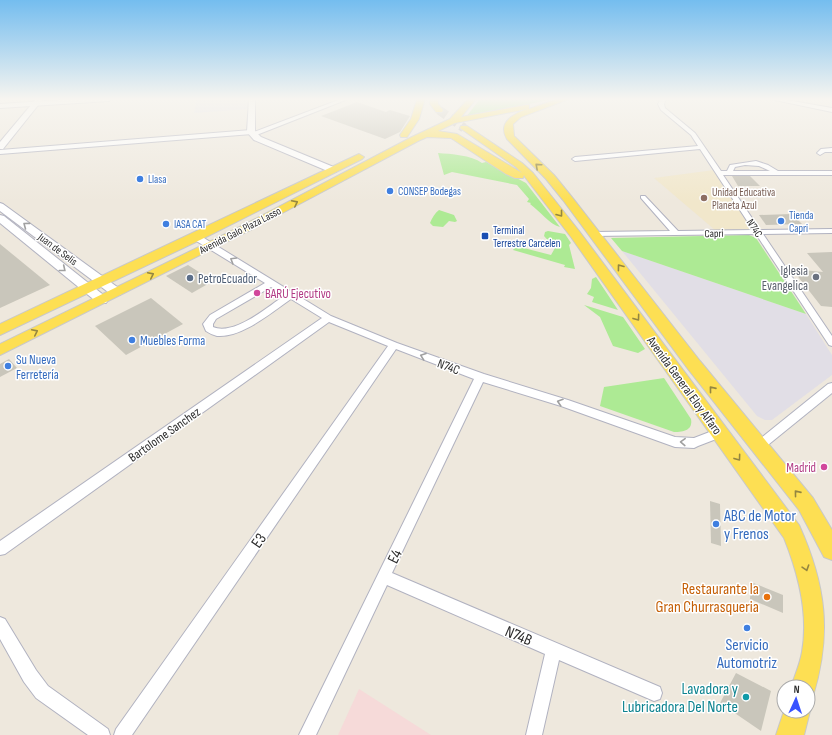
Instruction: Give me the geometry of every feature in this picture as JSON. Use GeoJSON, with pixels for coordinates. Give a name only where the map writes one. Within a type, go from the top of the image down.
{"type":"FeatureCollection","features":[{"type":"Feature","properties":{"kind":"main road"},"geometry":{"type":"LineString","coordinates":[[0,147],[12,133]]}},
{"type":"Feature","properties":{"kind":"main road"},"geometry":{"type":"LineString","coordinates":[[391,141],[407,133]]}},
{"type":"Feature","properties":{"kind":"main road","name":"Avenida Galo Plaza Lasso"},"geometry":{"type":"LineString","coordinates":[[0,350],[210,246],[415,139],[429,133]]}},
{"type":"Feature","properties":{"kind":"main road","name":"Avenida General Eloy Alfaro"},"geometry":{"type":"LineString","coordinates":[[472,133],[519,165],[535,184],[575,234],[792,532],[808,573],[815,608],[816,646],[806,679]]}},
{"type":"Feature","properties":{"kind":"main road","name":"Avenida General Eloy Alfaro"},"geometry":{"type":"LineString","coordinates":[[509,133],[510,137],[533,162],[550,177],[694,365],[806,504],[832,550]]}},
{"type":"Feature","properties":{"kind":"main road"},"geometry":{"type":"LineString","coordinates":[[426,135],[446,134],[454,136],[510,172],[535,184]]}},
{"type":"Feature","properties":{"kind":"main road","name":"Avenida Galo Plaza Lasso"},"geometry":{"type":"LineString","coordinates":[[0,330],[196,237],[365,154]]}},
{"type":"Feature","properties":{"kind":"main road","name":"Juan de Selis"},"geometry":{"type":"LineString","coordinates":[[0,206],[116,292]]}},
{"type":"Feature","properties":{"kind":"main road","name":"Juan de Selis"},"geometry":{"type":"LineString","coordinates":[[0,218],[102,300]]}},
{"type":"Feature","properties":{"kind":"main road"},"geometry":{"type":"LineString","coordinates":[[790,735],[795,719]]}},
{"type":"Feature","properties":{"kind":"street","name":"N74C"},"geometry":{"type":"LineString","coordinates":[[692,133],[832,343]]}},
{"type":"Feature","properties":{"kind":"street"},"geometry":{"type":"LineString","coordinates":[[0,152],[254,134],[257,138],[336,169]]}},
{"type":"Feature","properties":{"kind":"street"},"geometry":{"type":"LineString","coordinates":[[575,159],[703,148]]}},
{"type":"Feature","properties":{"kind":"street"},"geometry":{"type":"LineString","coordinates":[[820,153],[823,150],[832,150]]}},
{"type":"Feature","properties":{"kind":"street"},"geometry":{"type":"LineString","coordinates":[[729,173],[732,166],[758,163],[765,164],[777,173]]}},
{"type":"Feature","properties":{"kind":"street"},"geometry":{"type":"LineString","coordinates":[[719,173],[832,173]]}},
{"type":"Feature","properties":{"kind":"street"},"geometry":{"type":"LineString","coordinates":[[643,197],[676,234]]}},
{"type":"Feature","properties":{"kind":"street","name":"Capri"},"geometry":{"type":"LineString","coordinates":[[595,234],[832,231]]}},
{"type":"Feature","properties":{"kind":"street","name":"N74C"},"geometry":{"type":"LineString","coordinates":[[196,237],[328,318],[394,345],[480,377],[564,403],[675,442],[694,443],[720,433]]}},
{"type":"Feature","properties":{"kind":"street"},"geometry":{"type":"LineString","coordinates":[[271,283],[213,317],[208,324],[209,330],[222,334],[236,331],[291,295]]}},
{"type":"Feature","properties":{"kind":"street","name":"Bartolome Sanchez"},"geometry":{"type":"LineString","coordinates":[[0,549],[328,318]]}},
{"type":"Feature","properties":{"kind":"street","name":"E3"},"geometry":{"type":"LineString","coordinates":[[122,735],[394,345]]}},
{"type":"Feature","properties":{"kind":"street","name":"E4"},"geometry":{"type":"LineString","coordinates":[[307,735],[480,377]]}},
{"type":"Feature","properties":{"kind":"street"},"geometry":{"type":"LineString","coordinates":[[759,446],[832,387]]}},
{"type":"Feature","properties":{"kind":"street","name":"N74B"},"geometry":{"type":"LineString","coordinates":[[384,577],[654,693]]}},
{"type":"Feature","properties":{"kind":"street"},"geometry":{"type":"LineString","coordinates":[[0,624],[30,676],[42,692],[102,735]]}},
{"type":"Feature","properties":{"kind":"street"},"geometry":{"type":"LineString","coordinates":[[534,735],[550,668],[552,649]]}},
{"type":"Feature","properties":{"kind":"shaded area","name":"Unidad Educativa Planeta Azul"},"geometry":{"type":"Polygon","coordinates":[[[714,170],[750,227],[749,229],[715,230],[654,178],[714,170]]]}},
{"type":"Feature","properties":{"kind":"shaded area"},"geometry":{"type":"Polygon","coordinates":[[[622,251],[806,314],[832,355],[832,375],[772,420],[765,420],[757,416],[622,251]]]}},
{"type":"Feature","properties":{"kind":"shaded area"},"geometry":{"type":"Polygon","coordinates":[[[359,689],[431,735],[338,735],[359,689]]]}},
{"type":"Feature","properties":{"kind":"green space"},"geometry":{"type":"Polygon","coordinates":[[[438,153],[461,155],[482,163],[486,162],[526,183],[560,227],[552,223],[530,204],[531,203],[527,202],[529,199],[517,185],[452,172],[444,175],[438,153]]]}},
{"type":"Feature","properties":{"kind":"green space"},"geometry":{"type":"Polygon","coordinates":[[[439,210],[454,215],[457,221],[449,221],[443,227],[433,226],[430,223],[439,210]]]}},
{"type":"Feature","properties":{"kind":"green space"},"geometry":{"type":"Polygon","coordinates":[[[548,231],[565,234],[571,243],[569,245],[575,269],[564,267],[565,265],[513,250],[516,246],[551,255],[555,248],[544,236],[545,232],[548,231]]]}},
{"type":"Feature","properties":{"kind":"green space"},"geometry":{"type":"Polygon","coordinates":[[[749,235],[756,238],[806,314],[622,251],[611,238],[749,235]]]}},
{"type":"Feature","properties":{"kind":"green space"},"geometry":{"type":"Polygon","coordinates":[[[596,277],[618,310],[592,302],[594,297],[587,294],[591,288],[592,279],[596,277]]]}},
{"type":"Feature","properties":{"kind":"green space"},"geometry":{"type":"Polygon","coordinates":[[[584,305],[623,317],[645,349],[638,353],[613,346],[600,317],[584,305]]]}},
{"type":"Feature","properties":{"kind":"green space"},"geometry":{"type":"Polygon","coordinates":[[[664,378],[691,419],[691,426],[687,430],[674,432],[600,406],[604,387],[664,378]]]}},
{"type":"Feature","properties":{"kind":"building"},"geometry":{"type":"Polygon","coordinates":[[[369,133],[397,133],[385,139],[369,133]]]}},
{"type":"Feature","properties":{"kind":"building"},"geometry":{"type":"Polygon","coordinates":[[[732,176],[750,176],[760,186],[738,186],[732,176]]]}},
{"type":"Feature","properties":{"kind":"building","name":"Tienda Capri"},"geometry":{"type":"Polygon","coordinates":[[[792,214],[802,224],[766,225],[759,215],[792,214]]]}},
{"type":"Feature","properties":{"kind":"building"},"geometry":{"type":"Polygon","coordinates":[[[0,244],[50,285],[0,308],[0,244]]]}},
{"type":"Feature","properties":{"kind":"building","name":"Iglesia Evangelica"},"geometry":{"type":"Polygon","coordinates":[[[832,252],[832,307],[821,306],[792,269],[823,272],[807,253],[832,252]]]}},
{"type":"Feature","properties":{"kind":"building","name":"PetroEcuador"},"geometry":{"type":"Polygon","coordinates":[[[188,265],[213,281],[192,293],[166,276],[188,265]]]}},
{"type":"Feature","properties":{"kind":"building","name":"Muebles Forma"},"geometry":{"type":"Polygon","coordinates":[[[151,298],[183,324],[126,355],[95,326],[151,298]]]}},
{"type":"Feature","properties":{"kind":"building","name":"Su Nueva Ferretería"},"geometry":{"type":"Polygon","coordinates":[[[9,359],[17,368],[0,377],[0,364],[9,359]]]}},
{"type":"Feature","properties":{"kind":"building","name":"ABC de Motor y Frenos"},"geometry":{"type":"Polygon","coordinates":[[[710,501],[720,504],[721,546],[711,543],[710,501]]]}},
{"type":"Feature","properties":{"kind":"building","name":"Restaurante la Gran Churrasqueria"},"geometry":{"type":"Polygon","coordinates":[[[751,582],[783,595],[783,613],[750,599],[751,582]]]}},
{"type":"Feature","properties":{"kind":"building","name":"Lavadora y Lubricadora Del Norte"},"geometry":{"type":"Polygon","coordinates":[[[736,673],[771,691],[761,731],[720,703],[736,673]]]}},
{"type":"Feature","properties":{"kind":"place","name":"Llasa"},"geometry":{"type":"Point","coordinates":[140,179]}},
{"type":"Feature","properties":{"kind":"place","name":"CONSEP Bodegas"},"geometry":{"type":"Point","coordinates":[390,191]}},
{"type":"Feature","properties":{"kind":"place","name":"Unidad Educativa Planeta Azul"},"geometry":{"type":"Point","coordinates":[704,198]}},
{"type":"Feature","properties":{"kind":"place","name":"Tienda Capri"},"geometry":{"type":"Point","coordinates":[781,221]}},
{"type":"Feature","properties":{"kind":"place","name":"IASA CAT"},"geometry":{"type":"Point","coordinates":[166,224]}},
{"type":"Feature","properties":{"kind":"place","name":"Terminal Terrestre Carcelen"},"geometry":{"type":"Point","coordinates":[485,236]}},
{"type":"Feature","properties":{"kind":"place","name":"Iglesia Evangelica"},"geometry":{"type":"Point","coordinates":[816,277]}},
{"type":"Feature","properties":{"kind":"place","name":"PetroEcuador"},"geometry":{"type":"Point","coordinates":[190,278]}},
{"type":"Feature","properties":{"kind":"place","name":"BARÚ Ejecutivo"},"geometry":{"type":"Point","coordinates":[257,293]}},
{"type":"Feature","properties":{"kind":"place","name":"Muebles Forma"},"geometry":{"type":"Point","coordinates":[132,340]}},
{"type":"Feature","properties":{"kind":"place","name":"Su Nueva Ferretería"},"geometry":{"type":"Point","coordinates":[8,366]}},
{"type":"Feature","properties":{"kind":"place","name":"Madrid"},"geometry":{"type":"Point","coordinates":[824,467]}},
{"type":"Feature","properties":{"kind":"place","name":"ABC de Motor y Frenos"},"geometry":{"type":"Point","coordinates":[716,524]}},
{"type":"Feature","properties":{"kind":"place","name":"Restaurante la Gran Churrasqueria"},"geometry":{"type":"Point","coordinates":[767,597]}},
{"type":"Feature","properties":{"kind":"place","name":"Servicio Automotriz"},"geometry":{"type":"Point","coordinates":[747,628]}},
{"type":"Feature","properties":{"kind":"place","name":"Lavadora y Lubricadora Del Norte"},"geometry":{"type":"Point","coordinates":[746,697]}}]}
